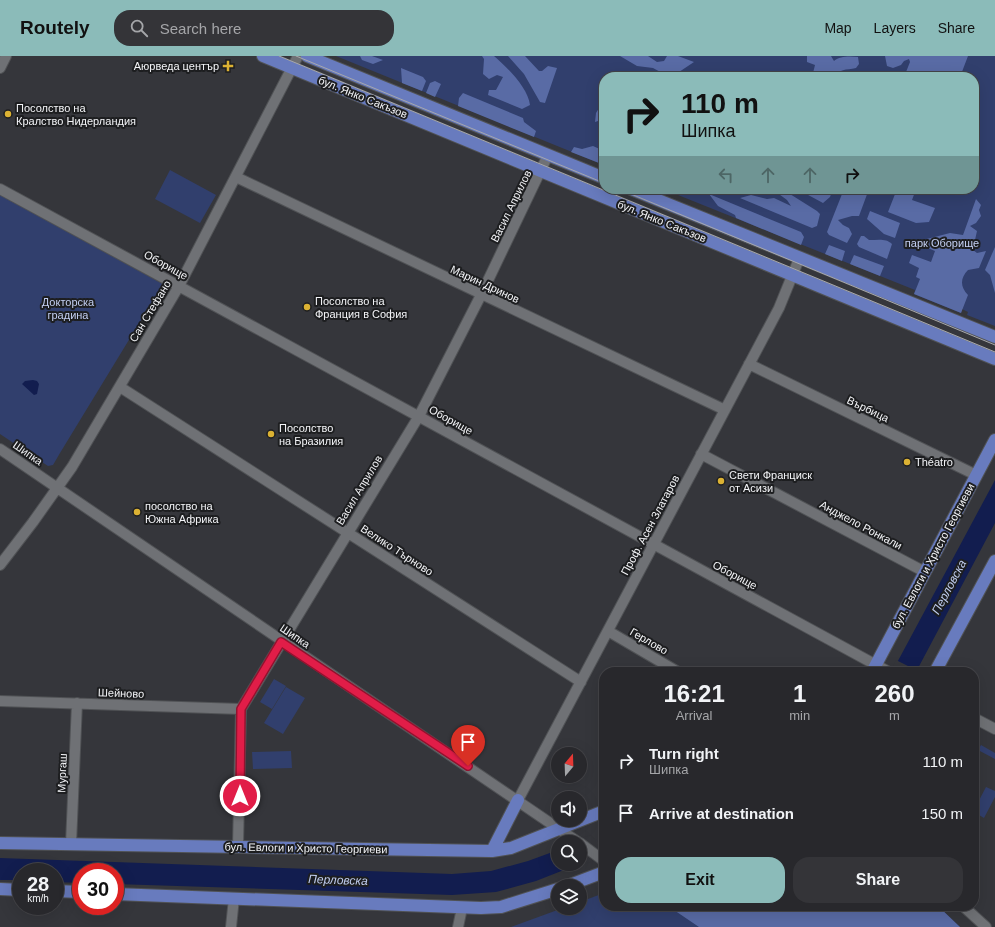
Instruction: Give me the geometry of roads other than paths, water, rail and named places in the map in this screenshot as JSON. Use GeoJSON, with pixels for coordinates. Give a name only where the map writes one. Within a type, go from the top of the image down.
{"type":"FeatureCollection","features":[{"type":"Feature","properties":{"kind":"main road","name":"бул. Янко Сакъзов"},"geometry":{"type":"LineString","coordinates":[[263,56],[793,274],[995,359]]}},
{"type":"Feature","properties":{"kind":"main road","name":"бул. Янко Сакъзов"},"geometry":{"type":"LineString","coordinates":[[307,56],[599,176]]}},
{"type":"Feature","properties":{"kind":"main road","name":"бул. Янко Сакъзов"},"geometry":{"type":"LineString","coordinates":[[643,194],[995,337]]}},
{"type":"Feature","properties":{"kind":"main road","name":"бул. Евлоги и Христо Георгиеви"},"geometry":{"type":"LineString","coordinates":[[875,667],[995,440]]}},
{"type":"Feature","properties":{"kind":"main road"},"geometry":{"type":"LineString","coordinates":[[938,667],[995,561]]}},
{"type":"Feature","properties":{"kind":"main road"},"geometry":{"type":"LineString","coordinates":[[492,850],[518,800]]}},
{"type":"Feature","properties":{"kind":"main road","name":"бул. Евлоги и Христо Георгиеви"},"geometry":{"type":"LineString","coordinates":[[0,843],[492,850],[510,848],[599,813]]}},
{"type":"Feature","properties":{"kind":"main road"},"geometry":{"type":"LineString","coordinates":[[586,879],[599,874]]}},
{"type":"Feature","properties":{"kind":"main road"},"geometry":{"type":"LineString","coordinates":[[0,889],[12,890]]}},
{"type":"Feature","properties":{"kind":"main road"},"geometry":{"type":"LineString","coordinates":[[124,894],[462,908],[501,906],[551,891]]}},
{"type":"Feature","properties":{"kind":"street"},"geometry":{"type":"LineString","coordinates":[[0,68],[6,56]]}},
{"type":"Feature","properties":{"kind":"street","name":"Сан Стефано"},"geometry":{"type":"LineString","coordinates":[[0,565],[57,488],[120,387],[180,286],[298,56]]}},
{"type":"Feature","properties":{"kind":"street","name":"Васил Априлов"},"geometry":{"type":"LineString","coordinates":[[238,846],[241,709],[347,532],[419,416],[548,155]]}},
{"type":"Feature","properties":{"kind":"street","name":"Марин Дринов"},"geometry":{"type":"LineString","coordinates":[[236,177],[480,295],[725,410]]}},
{"type":"Feature","properties":{"kind":"street","name":"Оборище"},"geometry":{"type":"LineString","coordinates":[[0,189],[654,544],[872,667]]}},
{"type":"Feature","properties":{"kind":"street","name":"Проф. Асен Златаров"},"geometry":{"type":"LineString","coordinates":[[518,800],[779,308],[799,258]]}},
{"type":"Feature","properties":{"kind":"street","name":"Върбица"},"geometry":{"type":"LineString","coordinates":[[749,364],[976,475]]}},
{"type":"Feature","properties":{"kind":"street","name":"Велико Търново"},"geometry":{"type":"LineString","coordinates":[[120,387],[581,682]]}},
{"type":"Feature","properties":{"kind":"street","name":"Шипка"},"geometry":{"type":"LineString","coordinates":[[0,449],[281,642],[518,800],[567,835]]}},
{"type":"Feature","properties":{"kind":"street","name":"Анджело Ронкали"},"geometry":{"type":"LineString","coordinates":[[701,454],[925,572]]}},
{"type":"Feature","properties":{"kind":"street","name":"Герлово"},"geometry":{"type":"LineString","coordinates":[[608,631],[669,667]]}},
{"type":"Feature","properties":{"kind":"street","name":"Шейново"},"geometry":{"type":"LineString","coordinates":[[0,701],[241,709]]}},
{"type":"Feature","properties":{"kind":"street","name":"Мургаш"},"geometry":{"type":"LineString","coordinates":[[71,844],[77,703]]}},
{"type":"Feature","properties":{"kind":"street"},"geometry":{"type":"LineString","coordinates":[[979,721],[995,729]]}},
{"type":"Feature","properties":{"kind":"street","name":"Шипка"},"geometry":{"type":"LineString","coordinates":[[587,849],[599,857]]}},
{"type":"Feature","properties":{"kind":"street"},"geometry":{"type":"LineString","coordinates":[[231,927],[234,898]]}},
{"type":"Feature","properties":{"kind":"street"},"geometry":{"type":"LineString","coordinates":[[458,927],[462,908]]}},
{"type":"Feature","properties":{"kind":"street"},"geometry":{"type":"LineString","coordinates":[[968,911],[986,927]]}},
{"type":"Feature","properties":{"kind":"water"},"geometry":{"type":"Polygon","coordinates":[[[25,381],[37,381],[39,384],[37,394],[34,395],[22,384],[25,381]]]}},
{"type":"Feature","properties":{"kind":"water","name":"Перловска"},"geometry":{"type":"Polygon","coordinates":[[[995,480],[995,523],[919,667],[895,667],[995,480]]]}},
{"type":"Feature","properties":{"kind":"water","name":"Перловска"},"geometry":{"type":"Polygon","coordinates":[[[551,853],[551,871],[561,871],[536,881],[496,892],[452,895],[124,884],[124,863],[72,863],[72,883],[64,882],[64,863],[12,863],[12,880],[0,880],[0,858],[452,874],[491,871],[528,861],[551,853]]]}},
{"type":"Feature","properties":{"kind":"tram line"},"geometry":{"type":"LineString","coordinates":[[279,56],[599,188]]}},
{"type":"Feature","properties":{"kind":"tram line"},"geometry":{"type":"LineString","coordinates":[[296,56],[599,181]]}},
{"type":"Feature","properties":{"kind":"tram line"},"geometry":{"type":"LineString","coordinates":[[613,194],[995,352]]}},
{"type":"Feature","properties":{"kind":"tram line"},"geometry":{"type":"LineString","coordinates":[[631,194],[995,345]]}},
{"type":"Feature","properties":{"kind":"place","name":"Аюрведа център"},"geometry":{"type":"Point","coordinates":[228,66]}},
{"type":"Feature","properties":{"kind":"place","name":"Посолство на Кралство Нидерландия"},"geometry":{"type":"Point","coordinates":[8,114]}},
{"type":"Feature","properties":{"kind":"place","name":"Посолство на Франция в София"},"geometry":{"type":"Point","coordinates":[307,307]}},
{"type":"Feature","properties":{"kind":"place","name":"Посолство на Бразилия"},"geometry":{"type":"Point","coordinates":[271,434]}},
{"type":"Feature","properties":{"kind":"place","name":"Théatro"},"geometry":{"type":"Point","coordinates":[907,462]}},
{"type":"Feature","properties":{"kind":"place","name":"Свети Франциск от Асизи"},"geometry":{"type":"Point","coordinates":[721,481]}},
{"type":"Feature","properties":{"kind":"place","name":"посолство на Южна Африка"},"geometry":{"type":"Point","coordinates":[137,512]}},
{"type":"Feature","properties":{"kind":"park label","name":"парк Оборище"},"geometry":{"type":"Point","coordinates":[942,243]}},
{"type":"Feature","properties":{"kind":"park label","name":"Докторска градина"},"geometry":{"type":"Point","coordinates":[68,308]}}]}
